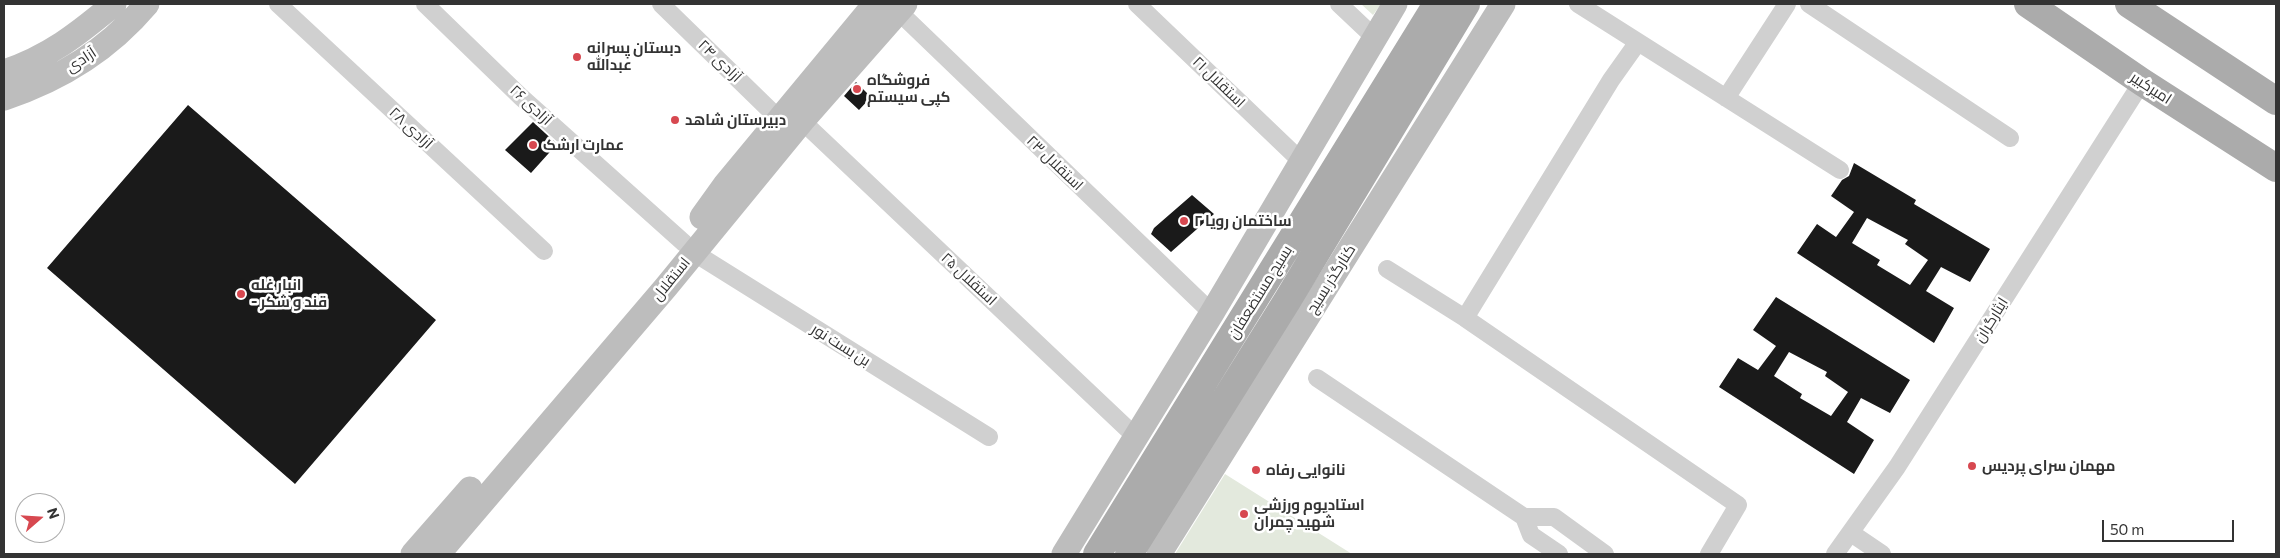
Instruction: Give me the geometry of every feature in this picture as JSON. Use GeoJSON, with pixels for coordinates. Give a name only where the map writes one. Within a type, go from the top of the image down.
{"type":"FeatureCollection","features":[{"type":"Feature","properties":{"kind":"main road","name":"بسیج مستضعفان"},"geometry":{"type":"LineString","coordinates":[[1097,554],[1437,4]]}},
{"type":"Feature","properties":{"kind":"main road","name":"بسیج مستضعفان"},"geometry":{"type":"LineString","coordinates":[[1129,554],[1287,301],[1466,4]]}},
{"type":"Feature","properties":{"kind":"main road","name":"امیرکبیر"},"geometry":{"type":"LineString","coordinates":[[2028,4],[2142,82],[2276,168]]}},
{"type":"Feature","properties":{"kind":"main road"},"geometry":{"type":"LineString","coordinates":[[2129,4],[2276,101]]}},
{"type":"Feature","properties":{"kind":"street","name":"آزادی"},"geometry":{"type":"LineString","coordinates":[[4,72],[27,64],[75,37],[114,4]]}},
{"type":"Feature","properties":{"kind":"street","name":"آزادی"},"geometry":{"type":"LineString","coordinates":[[4,98],[37,87],[89,58],[135,18],[147,4]]}},
{"type":"Feature","properties":{"kind":"street","name":"آزادی ۲۸"},"geometry":{"type":"LineString","coordinates":[[278,4],[544,252]]}},
{"type":"Feature","properties":{"kind":"street","name":"آزادی ۲۶"},"geometry":{"type":"LineString","coordinates":[[425,4],[521,97],[688,248]]}},
{"type":"Feature","properties":{"kind":"street","name":"آزادی ۲۴"},"geometry":{"type":"LineString","coordinates":[[660,4],[790,120]]}},
{"type":"Feature","properties":{"kind":"street","name":"استقلال ۲۱"},"geometry":{"type":"LineString","coordinates":[[1138,4],[1301,161]]}},
{"type":"Feature","properties":{"kind":"street"},"geometry":{"type":"LineString","coordinates":[[1339,4],[1375,38]]}},
{"type":"Feature","properties":{"kind":"street"},"geometry":{"type":"LineString","coordinates":[[1064,554],[1212,313],[1395,4]]}},
{"type":"Feature","properties":{"kind":"street","name":"کنارگذر بسیج"},"geometry":{"type":"LineString","coordinates":[[1159,554],[1503,4]]}},
{"type":"Feature","properties":{"kind":"street"},"geometry":{"type":"LineString","coordinates":[[1578,4],[1840,170]]}},
{"type":"Feature","properties":{"kind":"street"},"geometry":{"type":"LineString","coordinates":[[1726,98],[1788,4]]}},
{"type":"Feature","properties":{"kind":"street"},"geometry":{"type":"LineString","coordinates":[[1809,4],[2010,138]]}},
{"type":"Feature","properties":{"kind":"street","name":"استقلال"},"geometry":{"type":"LineString","coordinates":[[413,554],[536,425],[688,248],[790,120],[872,5]]}},
{"type":"Feature","properties":{"kind":"street","name":"استقلال"},"geometry":{"type":"LineString","coordinates":[[790,120],[902,8]]}},
{"type":"Feature","properties":{"kind":"street","name":"استقلال ۲۳"},"geometry":{"type":"LineString","coordinates":[[902,8],[1212,313]]}},
{"type":"Feature","properties":{"kind":"street"},"geometry":{"type":"LineString","coordinates":[[1465,318],[1611,80],[1638,42]]}},
{"type":"Feature","properties":{"kind":"street","name":"ایثارگران"},"geometry":{"type":"LineString","coordinates":[[1836,554],[1897,467],[2142,82]]}},
{"type":"Feature","properties":{"kind":"street","name":"استقلال ۲۵"},"geometry":{"type":"LineString","coordinates":[[790,120],[1136,437]]}},
{"type":"Feature","properties":{"kind":"street","name":"بن بست نور"},"geometry":{"type":"LineString","coordinates":[[688,248],[989,437]]}},
{"type":"Feature","properties":{"kind":"street"},"geometry":{"type":"LineString","coordinates":[[1387,269],[1465,318],[1738,505],[1709,554]]}},
{"type":"Feature","properties":{"kind":"street"},"geometry":{"type":"LineString","coordinates":[[1317,378],[1524,517],[1554,517],[1605,554]]}},
{"type":"Feature","properties":{"kind":"street","name":"استقلال"},"geometry":{"type":"LineString","coordinates":[[438,554],[536,425]]}},
{"type":"Feature","properties":{"kind":"street"},"geometry":{"type":"LineString","coordinates":[[1524,517],[1531,535],[1559,554]]}},
{"type":"Feature","properties":{"kind":"street"},"geometry":{"type":"LineString","coordinates":[[1851,532],[1882,554]]}},
{"type":"Feature","properties":{"kind":"shaded area"},"geometry":{"type":"Polygon","coordinates":[[[1361,4],[1381,4],[1373,15],[1361,4]]]}},
{"type":"Feature","properties":{"kind":"shaded area","name":"استادیوم ورزشی شهید چمران"},"geometry":{"type":"Polygon","coordinates":[[[1225,474],[1352,554],[1175,554],[1225,474]]]}},
{"type":"Feature","properties":{"kind":"building","name":"فروشگاه کپی سیستم"},"geometry":{"type":"Polygon","coordinates":[[[856,82],[871,97],[859,110],[844,96],[856,82]]]}},
{"type":"Feature","properties":{"kind":"building","name":"انبار غله - قند و شکر"},"geometry":{"type":"Polygon","coordinates":[[[188,105],[436,320],[295,484],[47,268],[188,105]]]}},
{"type":"Feature","properties":{"kind":"building","name":"عمارت ارشک"},"geometry":{"type":"Polygon","coordinates":[[[533,122],[557,144],[531,173],[505,150],[533,122]]]}},
{"type":"Feature","properties":{"kind":"building"},"geometry":{"type":"Polygon","coordinates":[[[1854,163],[1916,200],[1914,204],[1990,249],[1970,282],[1941,267],[1926,291],[1954,308],[1934,343],[1797,253],[1817,224],[1836,237],[1854,212],[1831,196],[1842,180],[1849,176],[1854,163]],[[1867,218],[1852,243],[1880,260],[1877,265],[1910,285],[1928,260],[1905,244],[1908,240],[1867,218]]]}},
{"type":"Feature","properties":{"kind":"building","name":"ساختمان رویا ۲"},"geometry":{"type":"Polygon","coordinates":[[[1192,195],[1214,214],[1171,252],[1151,234],[1154,228],[1192,195]]]}},
{"type":"Feature","properties":{"kind":"building"},"geometry":{"type":"Polygon","coordinates":[[[1776,297],[1910,380],[1890,413],[1861,398],[1847,422],[1874,440],[1854,474],[1719,387],[1738,358],[1758,370],[1776,346],[1753,330],[1776,297]],[[1789,352],[1774,376],[1802,394],[1800,398],[1831,416],[1848,392],[1825,376],[1827,372],[1789,352]]]}},
{"type":"Feature","properties":{"kind":"place","name":"دبستان پسرانه عبدالله"},"geometry":{"type":"Point","coordinates":[577,57]}},
{"type":"Feature","properties":{"kind":"place","name":"فروشگاه کپی سیستم"},"geometry":{"type":"Point","coordinates":[857,89]}},
{"type":"Feature","properties":{"kind":"place","name":"دبیرستان شاهد"},"geometry":{"type":"Point","coordinates":[675,120]}},
{"type":"Feature","properties":{"kind":"place","name":"عمارت ارشک"},"geometry":{"type":"Point","coordinates":[533,145]}},
{"type":"Feature","properties":{"kind":"place","name":"ساختمان رویا ۲"},"geometry":{"type":"Point","coordinates":[1184,221]}},
{"type":"Feature","properties":{"kind":"place","name":"انبار غله - قند و شکر"},"geometry":{"type":"Point","coordinates":[241,294]}},
{"type":"Feature","properties":{"kind":"place","name":"مهمان سرای پردیس"},"geometry":{"type":"Point","coordinates":[1972,466]}},
{"type":"Feature","properties":{"kind":"place","name":"نانوایی رفاه"},"geometry":{"type":"Point","coordinates":[1256,470]}},
{"type":"Feature","properties":{"kind":"place","name":"استادیوم ورزشی شهید چمران"},"geometry":{"type":"Point","coordinates":[1244,514]}}]}
